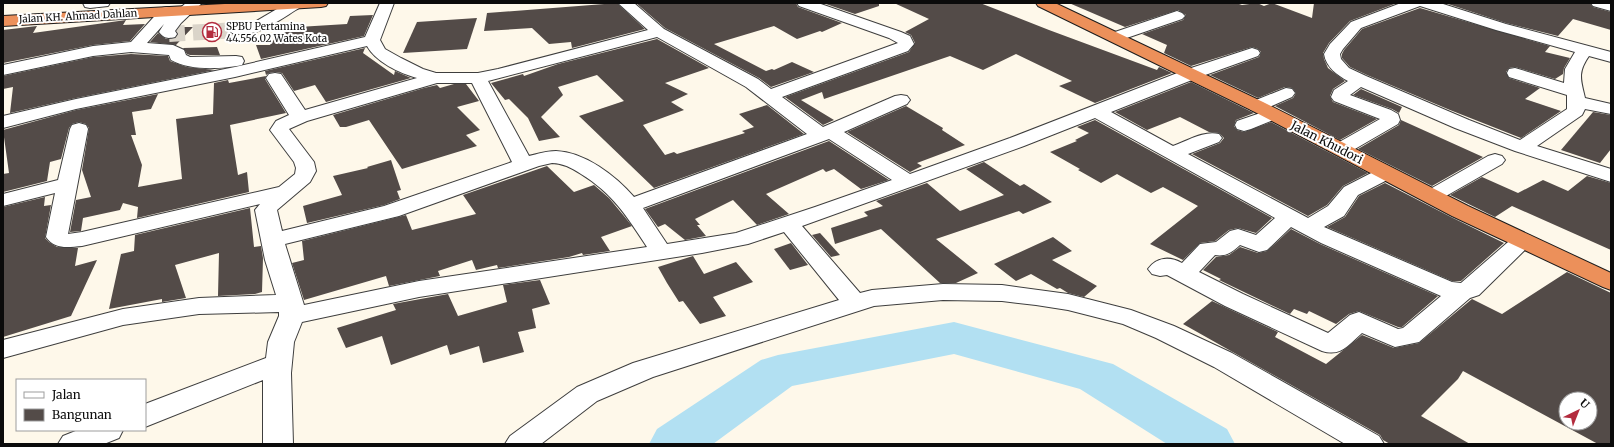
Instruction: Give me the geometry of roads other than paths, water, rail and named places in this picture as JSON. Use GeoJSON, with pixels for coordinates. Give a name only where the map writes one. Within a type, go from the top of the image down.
{"type":"FeatureCollection","features":[{"type":"Feature","properties":{"kind":"highway","name":"Jalan KH. Ahmad Dahlan"},"geometry":{"type":"LineString","coordinates":[[3,20],[167,11],[190,7],[321,3]]}},
{"type":"Feature","properties":{"kind":"highway","name":"Jalan Khudori"},"geometry":{"type":"LineString","coordinates":[[1043,3],[1264,110],[1432,196],[1611,282]]}},
{"type":"Feature","properties":{"kind":"street"},"geometry":{"type":"LineString","coordinates":[[372,40],[387,3]]}},
{"type":"Feature","properties":{"kind":"street"},"geometry":{"type":"LineString","coordinates":[[624,3],[659,32],[752,83],[768,96],[825,133],[908,181]]}},
{"type":"Feature","properties":{"kind":"street"},"geometry":{"type":"LineString","coordinates":[[768,96],[902,48],[906,44],[904,39],[895,34],[804,3]]}},
{"type":"Feature","properties":{"kind":"street"},"geometry":{"type":"LineString","coordinates":[[1415,3],[1364,21],[1348,32],[1332,54],[1333,60],[1343,72],[1462,124],[1522,147],[1611,176]]}},
{"type":"Feature","properties":{"kind":"street"},"geometry":{"type":"LineString","coordinates":[[1425,3],[1540,38],[1611,57]]}},
{"type":"Feature","properties":{"kind":"street"},"geometry":{"type":"LineString","coordinates":[[1598,3],[1611,7]]}},
{"type":"Feature","properties":{"kind":"street"},"geometry":{"type":"LineString","coordinates":[[237,30],[257,27],[294,5]]}},
{"type":"Feature","properties":{"kind":"street"},"geometry":{"type":"LineString","coordinates":[[169,34],[167,32],[168,30],[190,7]]}},
{"type":"Feature","properties":{"kind":"street"},"geometry":{"type":"LineString","coordinates":[[135,47],[167,11]]}},
{"type":"Feature","properties":{"kind":"street"},"geometry":{"type":"LineString","coordinates":[[1115,37],[1177,16]]}},
{"type":"Feature","properties":{"kind":"street"},"geometry":{"type":"LineString","coordinates":[[1540,38],[1552,31],[1562,30],[1611,44]]}},
{"type":"Feature","properties":{"kind":"street"},"geometry":{"type":"LineString","coordinates":[[372,40],[379,52],[417,73],[436,78],[478,78],[499,74],[659,32]]}},
{"type":"Feature","properties":{"kind":"street"},"geometry":{"type":"LineString","coordinates":[[3,122],[76,104],[244,70],[372,40]]}},
{"type":"Feature","properties":{"kind":"street"},"geometry":{"type":"LineString","coordinates":[[3,70],[93,51],[135,47],[173,50],[178,53],[177,57],[181,61],[190,63],[239,62],[244,64],[244,70]]}},
{"type":"Feature","properties":{"kind":"street"},"geometry":{"type":"LineString","coordinates":[[1522,147],[1576,112],[1576,96],[1571,78],[1573,69],[1585,50]]}},
{"type":"Feature","properties":{"kind":"street"},"geometry":{"type":"LineString","coordinates":[[3,349],[123,317],[199,306],[292,310],[740,239],[908,181],[1098,112],[1191,74],[1252,53]]}},
{"type":"Feature","properties":{"kind":"street"},"geometry":{"type":"LineString","coordinates":[[1515,73],[1611,109]]}},
{"type":"Feature","properties":{"kind":"street"},"geometry":{"type":"LineString","coordinates":[[275,78],[300,117]]}},
{"type":"Feature","properties":{"kind":"street"},"geometry":{"type":"LineString","coordinates":[[278,444],[278,364],[281,342],[292,310],[277,260],[266,210],[271,203],[288,191],[306,174],[305,164],[279,130],[283,124],[300,117],[436,78]]}},
{"type":"Feature","properties":{"kind":"street"},"geometry":{"type":"LineString","coordinates":[[478,78],[523,164]]}},
{"type":"Feature","properties":{"kind":"street"},"geometry":{"type":"LineString","coordinates":[[1341,149],[1391,118],[1385,114],[1340,97],[1340,94],[1360,80]]}},
{"type":"Feature","properties":{"kind":"street"},"geometry":{"type":"LineString","coordinates":[[1244,125],[1286,93]]}},
{"type":"Feature","properties":{"kind":"street"},"geometry":{"type":"LineString","coordinates":[[631,205],[825,133],[901,100]]}},
{"type":"Feature","properties":{"kind":"street"},"geometry":{"type":"LineString","coordinates":[[1098,112],[1298,222],[1376,259],[1446,289],[1460,292]]}},
{"type":"Feature","properties":{"kind":"street"},"geometry":{"type":"LineString","coordinates":[[79,129],[57,232],[57,237],[64,241],[82,239],[288,191]]}},
{"type":"Feature","properties":{"kind":"street"},"geometry":{"type":"LineString","coordinates":[[1172,153],[1212,138]]}},
{"type":"Feature","properties":{"kind":"street"},"geometry":{"type":"LineString","coordinates":[[273,240],[391,211],[523,164],[550,157],[563,158],[584,167],[604,178],[617,189],[631,205],[662,252]]}},
{"type":"Feature","properties":{"kind":"street"},"geometry":{"type":"LineString","coordinates":[[1432,196],[1495,160]]}},
{"type":"Feature","properties":{"kind":"street"},"geometry":{"type":"LineString","coordinates":[[1184,274],[1208,249],[1221,249],[1238,236],[1258,245],[1298,222],[1336,211],[1351,191],[1386,173]]}},
{"type":"Feature","properties":{"kind":"street"},"geometry":{"type":"LineString","coordinates":[[3,200],[67,184]]}},
{"type":"Feature","properties":{"kind":"street"},"geometry":{"type":"LineString","coordinates":[[788,223],[855,303]]}},
{"type":"Feature","properties":{"kind":"street"},"geometry":{"type":"LineString","coordinates":[[1160,269],[1168,265],[1234,300],[1331,345],[1358,321],[1395,338],[1410,336],[1460,292],[1470,289],[1524,241]]}},
{"type":"Feature","properties":{"kind":"street"},"geometry":{"type":"LineString","coordinates":[[520,444],[587,394],[643,370],[872,298],[944,292],[1002,293],[1055,300],[1091,307],[1138,321],[1166,332],[1211,354],[1369,444]]}},
{"type":"Feature","properties":{"kind":"street"},"geometry":{"type":"LineString","coordinates":[[146,416],[278,364]]}},
{"type":"Feature","properties":{"kind":"street"},"geometry":{"type":"LineString","coordinates":[[73,444],[106,431]]}},
{"type":"Feature","properties":{"kind":"waterway"},"geometry":{"type":"LineString","coordinates":[[675,444],[778,372],[954,338],[1096,376],[1209,444]]}},
{"type":"Feature","properties":{"kind":"tunnel"},"geometry":{"type":"LineString","coordinates":[[169,34],[237,30]]}},
{"type":"Feature","properties":{"kind":"place","name":"SPBU Pertamina 44.556.02 Wates Kota"},"geometry":{"type":"Point","coordinates":[212,32]}}]}
